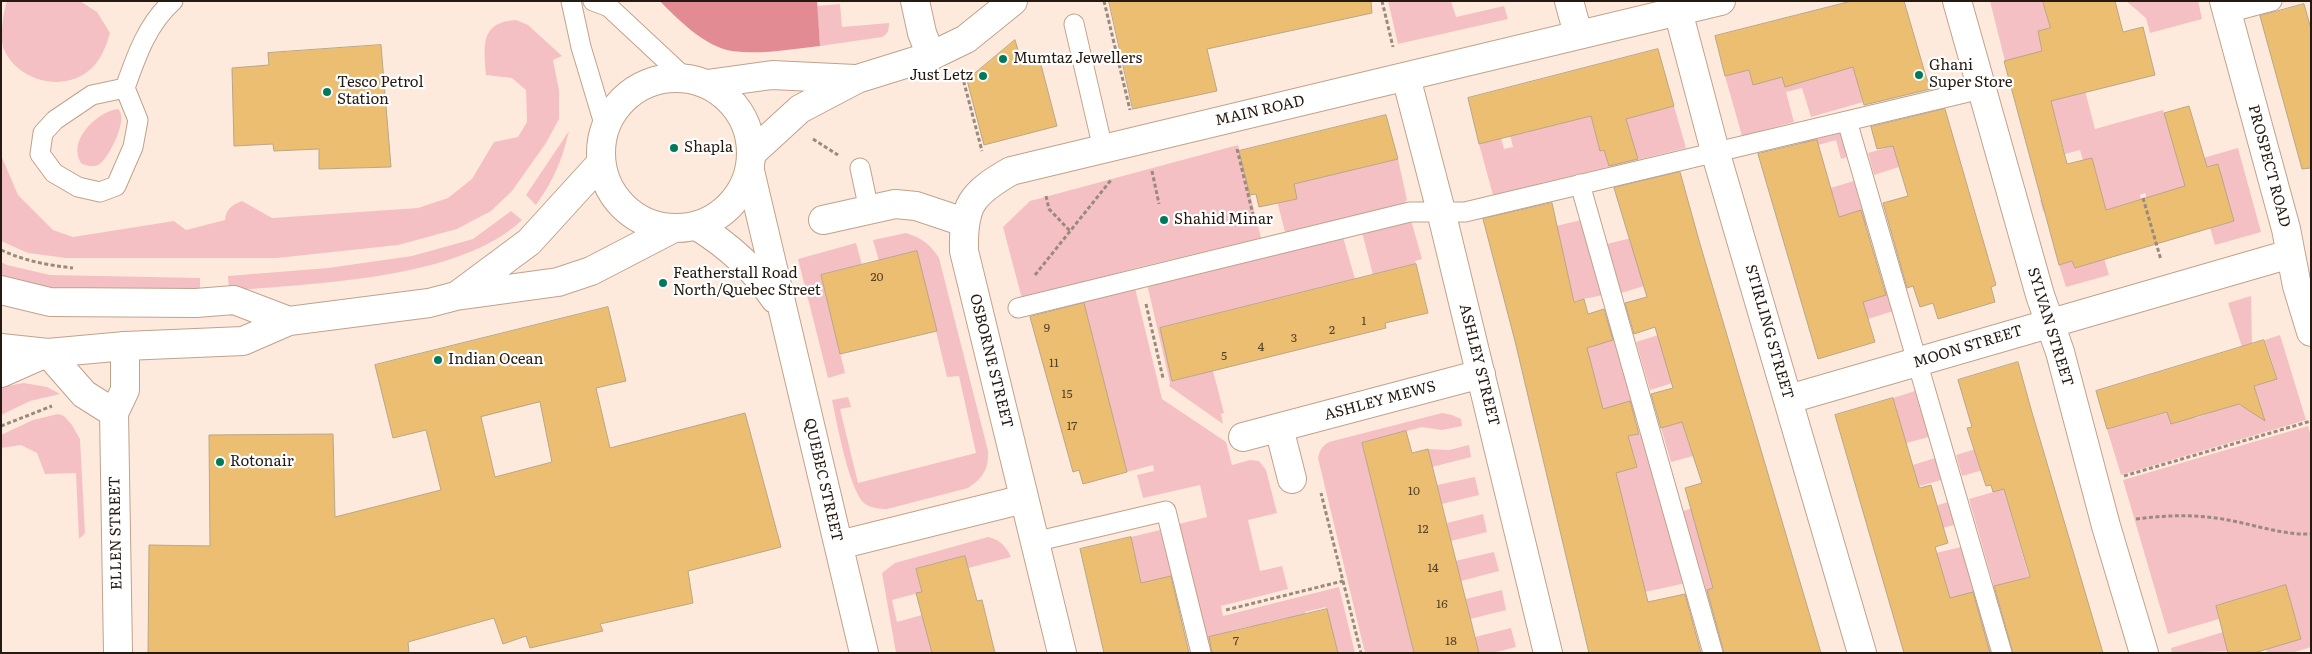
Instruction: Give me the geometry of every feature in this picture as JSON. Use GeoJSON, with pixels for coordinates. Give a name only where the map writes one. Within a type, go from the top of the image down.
{"type":"FeatureCollection","features":[{"type":"Feature","properties":{"kind":"street"},"geometry":{"type":"LineString","coordinates":[[915,1],[922,32],[932,56]]}},
{"type":"Feature","properties":{"kind":"street"},"geometry":{"type":"LineString","coordinates":[[751,162],[800,109],[857,79],[932,56],[966,39],[1013,1]]}},
{"type":"Feature","properties":{"kind":"street"},"geometry":{"type":"LineString","coordinates":[[1569,1],[1578,34]]}},
{"type":"Feature","properties":{"kind":"street","name":"MAIN ROAD"},"geometry":{"type":"LineString","coordinates":[[964,222],[972,202],[989,183],[1011,171],[1406,78],[1578,34],[1721,1]]}},
{"type":"Feature","properties":{"kind":"street","name":"SYLVAN STREET"},"geometry":{"type":"LineString","coordinates":[[1957,1],[1980,89],[2040,295],[2060,352],[2106,526],[2144,653]]}},
{"type":"Feature","properties":{"kind":"street","name":"PROSPECT ROAD"},"geometry":{"type":"LineString","coordinates":[[2226,7],[2286,229],[2290,254],[2311,332]]}},
{"type":"Feature","properties":{"kind":"street","name":"STIRLING STREET"},"geometry":{"type":"LineString","coordinates":[[1678,11],[1715,151],[1862,653]]}},
{"type":"Feature","properties":{"kind":"street"},"geometry":{"type":"LineString","coordinates":[[685,227],[647,223],[625,209],[609,188],[601,164],[601,145],[605,127],[617,105],[636,88],[660,78],[696,81],[772,75],[857,79]]}},
{"type":"Feature","properties":{"kind":"street","name":"ASHLEY STREET"},"geometry":{"type":"LineString","coordinates":[[1406,78],[1441,211],[1548,653]]}},
{"type":"Feature","properties":{"kind":"street"},"geometry":{"type":"LineString","coordinates":[[1,348],[48,353],[125,346],[242,341],[290,321],[429,303],[456,296],[558,282],[591,271],[732,204],[743,189],[751,162],[746,130],[735,108],[696,81]]}},
{"type":"Feature","properties":{"kind":"street","name":"QUEBEC STREET"},"geometry":{"type":"LineString","coordinates":[[751,162],[782,308],[864,653]]}},
{"type":"Feature","properties":{"kind":"street"},"geometry":{"type":"LineString","coordinates":[[456,296],[529,242],[601,164]]}},
{"type":"Feature","properties":{"kind":"street"},"geometry":{"type":"LineString","coordinates":[[823,220],[895,204],[916,206],[964,222]]}},
{"type":"Feature","properties":{"kind":"street","name":"OSBORNE STREET"},"geometry":{"type":"LineString","coordinates":[[964,222],[964,251],[1062,653]]}},
{"type":"Feature","properties":{"kind":"street","name":"QUEBEC STREET"},"geometry":{"type":"LineString","coordinates":[[685,227],[736,253],[762,279],[782,308]]}},
{"type":"Feature","properties":{"kind":"street","name":"MOON STREET"},"geometry":{"type":"LineString","coordinates":[[1789,399],[2290,254]]}},
{"type":"Feature","properties":{"kind":"street"},"geometry":{"type":"LineString","coordinates":[[1,290],[50,302],[186,303],[234,300],[290,321]]}},
{"type":"Feature","properties":{"kind":"street"},"geometry":{"type":"LineString","coordinates":[[48,353],[84,394],[114,413],[126,390],[125,346]]}},
{"type":"Feature","properties":{"kind":"street"},"geometry":{"type":"LineString","coordinates":[[1,373],[48,353]]}},
{"type":"Feature","properties":{"kind":"street","name":"ASHLEY MEWS"},"geometry":{"type":"LineString","coordinates":[[1244,437],[1481,374]]}},
{"type":"Feature","properties":{"kind":"street","name":"ELLEN STREET"},"geometry":{"type":"LineString","coordinates":[[114,413],[118,653]]}},
{"type":"Feature","properties":{"kind":"street"},"geometry":{"type":"LineString","coordinates":[[1279,428],[1292,479]]}},
{"type":"Feature","properties":{"kind":"street"},"geometry":{"type":"LineString","coordinates":[[839,545],[1024,499]]}},
{"type":"Feature","properties":{"kind":"lane"},"geometry":{"type":"LineString","coordinates":[[125,88],[92,95],[56,120],[43,133],[40,154],[54,173],[78,187],[100,192],[116,186],[133,146],[138,120],[125,88],[136,57],[154,21],[172,1]]}},
{"type":"Feature","properties":{"kind":"lane"},"geometry":{"type":"LineString","coordinates":[[571,1],[581,47],[605,127]]}},
{"type":"Feature","properties":{"kind":"lane"},"geometry":{"type":"LineString","coordinates":[[593,1],[609,7],[696,81]]}},
{"type":"Feature","properties":{"kind":"lane"},"geometry":{"type":"LineString","coordinates":[[2226,7],[2272,1]]}},
{"type":"Feature","properties":{"kind":"lane"},"geometry":{"type":"LineString","coordinates":[[1074,24],[1103,149]]}},
{"type":"Feature","properties":{"kind":"lane"},"geometry":{"type":"LineString","coordinates":[[1018,308],[1410,212],[1465,212],[1980,89]]}},
{"type":"Feature","properties":{"kind":"lane"},"geometry":{"type":"LineString","coordinates":[[1847,121],[2002,653]]}},
{"type":"Feature","properties":{"kind":"lane"},"geometry":{"type":"LineString","coordinates":[[860,168],[869,210]]}},
{"type":"Feature","properties":{"kind":"lane"},"geometry":{"type":"LineString","coordinates":[[1580,184],[1714,653]]}},
{"type":"Feature","properties":{"kind":"lane"},"geometry":{"type":"LineString","coordinates":[[1034,542],[1166,511],[1201,653]]}},
{"type":"Feature","properties":{"kind":"path"},"geometry":{"type":"LineString","coordinates":[[1104,1],[1132,115]]}},
{"type":"Feature","properties":{"kind":"path"},"geometry":{"type":"LineString","coordinates":[[1382,1],[1394,51],[1406,78]]}},
{"type":"Feature","properties":{"kind":"path"},"geometry":{"type":"LineString","coordinates":[[961,71],[982,152]]}},
{"type":"Feature","properties":{"kind":"path"},"geometry":{"type":"LineString","coordinates":[[806,135],[860,168]]}},
{"type":"Feature","properties":{"kind":"path"},"geometry":{"type":"LineString","coordinates":[[1236,143],[1261,248]]}},
{"type":"Feature","properties":{"kind":"path"},"geometry":{"type":"LineString","coordinates":[[1151,165],[1159,204]]}},
{"type":"Feature","properties":{"kind":"path"},"geometry":{"type":"LineString","coordinates":[[1034,277],[1116,174]]}},
{"type":"Feature","properties":{"kind":"path"},"geometry":{"type":"LineString","coordinates":[[1045,192],[1049,209],[1070,232]]}},
{"type":"Feature","properties":{"kind":"path"},"geometry":{"type":"LineString","coordinates":[[2143,198],[2162,267]]}},
{"type":"Feature","properties":{"kind":"path"},"geometry":{"type":"LineString","coordinates":[[1,250],[19,258],[44,265],[82,268]]}},
{"type":"Feature","properties":{"kind":"path"},"geometry":{"type":"LineString","coordinates":[[1139,277],[1163,378]]}},
{"type":"Feature","properties":{"kind":"path"},"geometry":{"type":"LineString","coordinates":[[1,426],[58,404]]}},
{"type":"Feature","properties":{"kind":"path"},"geometry":{"type":"LineString","coordinates":[[2114,479],[2311,422]]}},
{"type":"Feature","properties":{"kind":"path"},"geometry":{"type":"LineString","coordinates":[[1320,488],[1361,653]]}},
{"type":"Feature","properties":{"kind":"path"},"geometry":{"type":"LineString","coordinates":[[2106,526],[2126,520],[2170,514],[2227,520],[2290,535],[2311,534]]}},
{"type":"Feature","properties":{"kind":"path"},"geometry":{"type":"LineString","coordinates":[[1226,610],[1343,580]]}},
{"type":"Feature","properties":{"kind":"shaded area"},"geometry":{"type":"Polygon","coordinates":[[[7,1],[80,1],[97,12],[110,33],[99,59],[87,72],[76,78],[64,81],[51,82],[27,75],[9,58],[3,47],[2,24],[7,1]]]}},
{"type":"Feature","properties":{"kind":"shaded area"},"geometry":{"type":"Polygon","coordinates":[[[660,1],[817,1],[820,46],[776,51],[732,51],[712,44],[693,32],[660,1]]]}},
{"type":"Feature","properties":{"kind":"shaded area"},"geometry":{"type":"Polygon","coordinates":[[[1388,1],[1451,1],[1456,17],[1504,6],[1508,19],[1398,44],[1388,1]]]}},
{"type":"Feature","properties":{"kind":"shaded area"},"geometry":{"type":"Polygon","coordinates":[[[1990,1],[2043,1],[2050,28],[2038,31],[2041,45],[2084,87],[2095,129],[2163,110],[2179,165],[2238,148],[2261,232],[2215,245],[2210,228],[2233,221],[2217,164],[2197,170],[2201,184],[2147,199],[2145,193],[2140,195],[2141,199],[2082,217],[2077,201],[2043,211],[2040,200],[2099,183],[2092,159],[2083,161],[2080,150],[2065,154],[2044,76],[2005,61],[1990,1]]]}},
{"type":"Feature","properties":{"kind":"shaded area"},"geometry":{"type":"Polygon","coordinates":[[[2126,1],[2198,1],[2202,19],[2150,33],[2146,18],[2126,1]]]}},
{"type":"Feature","properties":{"kind":"shaded area"},"geometry":{"type":"Polygon","coordinates":[[[840,4],[842,27],[889,23],[887,33],[882,37],[820,46],[817,6],[840,4]]]}},
{"type":"Feature","properties":{"kind":"shaded area"},"geometry":{"type":"Polygon","coordinates":[[[516,20],[528,25],[562,56],[553,60],[559,90],[559,119],[546,143],[512,191],[491,211],[457,229],[398,245],[277,258],[66,258],[28,253],[1,241],[1,155],[18,195],[53,230],[73,237],[174,221],[186,230],[225,220],[230,208],[242,201],[272,218],[418,208],[448,198],[472,179],[494,142],[518,137],[527,122],[526,90],[512,78],[486,75],[486,38],[495,26],[516,20]]]}},
{"type":"Feature","properties":{"kind":"shaded area"},"geometry":{"type":"Polygon","coordinates":[[[1812,57],[1889,61],[1854,69],[1863,102],[1811,117],[1802,88],[1786,92],[1794,122],[1742,136],[1725,76],[1749,70],[1753,85],[1763,67],[1802,82],[1817,77],[1812,57]]]}},
{"type":"Feature","properties":{"kind":"shaded area"},"geometry":{"type":"Polygon","coordinates":[[[1674,106],[1686,148],[1493,195],[1479,144],[1501,138],[1504,149],[1513,147],[1510,135],[1596,112],[1597,115],[1591,117],[1600,150],[1633,142],[1623,109],[1662,109],[1674,106]]]}},
{"type":"Feature","properties":{"kind":"shaded area"},"geometry":{"type":"Polygon","coordinates":[[[118,109],[121,114],[120,128],[105,159],[96,166],[82,164],[78,155],[78,147],[86,129],[109,111],[118,109]]]}},
{"type":"Feature","properties":{"kind":"shaded area"},"geometry":{"type":"Polygon","coordinates":[[[569,131],[557,170],[536,205],[526,195],[569,131]]]}},
{"type":"Feature","properties":{"kind":"shaded area"},"geometry":{"type":"Polygon","coordinates":[[[1841,133],[1847,157],[1841,159],[1836,140],[1804,149],[1802,142],[1841,133]]]}},
{"type":"Feature","properties":{"kind":"shaded area"},"geometry":{"type":"Polygon","coordinates":[[[1907,142],[1896,154],[1899,167],[1874,175],[1868,153],[1907,142]]]}},
{"type":"Feature","properties":{"kind":"shaded area"},"geometry":{"type":"Polygon","coordinates":[[[1238,145],[1261,238],[1136,268],[1022,299],[1003,227],[1030,201],[1238,145]]]}},
{"type":"Feature","properties":{"kind":"shaded area"},"geometry":{"type":"Polygon","coordinates":[[[1398,159],[1407,200],[1403,204],[1285,232],[1274,189],[1282,187],[1286,201],[1297,199],[1294,184],[1398,159]]]}},
{"type":"Feature","properties":{"kind":"shaded area"},"geometry":{"type":"Polygon","coordinates":[[[1854,181],[1867,225],[1841,233],[1817,192],[1854,181]]]}},
{"type":"Feature","properties":{"kind":"shaded area"},"geometry":{"type":"Polygon","coordinates":[[[511,211],[522,220],[495,240],[462,255],[424,267],[342,281],[229,291],[228,276],[328,268],[412,256],[473,239],[511,211]]]}},
{"type":"Feature","properties":{"kind":"shaded area"},"geometry":{"type":"Polygon","coordinates":[[[1411,220],[1422,259],[1415,261],[1416,264],[1373,275],[1362,232],[1411,220]]]}},
{"type":"Feature","properties":{"kind":"shaded area"},"geometry":{"type":"Polygon","coordinates":[[[1581,220],[1603,295],[1574,301],[1556,226],[1581,220]]]}},
{"type":"Feature","properties":{"kind":"shaded area"},"geometry":{"type":"Polygon","coordinates":[[[906,233],[925,242],[939,258],[988,457],[986,468],[981,477],[968,488],[881,509],[865,504],[854,486],[844,456],[832,400],[848,397],[851,407],[840,409],[858,483],[976,453],[959,376],[947,377],[917,252],[879,261],[873,240],[906,233]]]}},
{"type":"Feature","properties":{"kind":"shaded area"},"geometry":{"type":"Polygon","coordinates":[[[1643,235],[1657,282],[1621,293],[1607,244],[1643,235]]]}},
{"type":"Feature","properties":{"kind":"shaded area"},"geometry":{"type":"Polygon","coordinates":[[[1343,237],[1355,279],[1160,328],[1173,381],[1213,371],[1224,413],[1221,414],[1223,424],[1169,386],[1170,383],[1147,284],[1343,237]]]}},
{"type":"Feature","properties":{"kind":"shaded area"},"geometry":{"type":"Polygon","coordinates":[[[856,243],[862,265],[821,275],[845,373],[828,378],[798,259],[856,243]]]}},
{"type":"Feature","properties":{"kind":"shaded area"},"geometry":{"type":"Polygon","coordinates":[[[2104,258],[2109,275],[2066,287],[2059,265],[2072,261],[2075,268],[2104,258]]]}},
{"type":"Feature","properties":{"kind":"shaded area"},"geometry":{"type":"Polygon","coordinates":[[[1,262],[50,275],[200,278],[200,291],[62,289],[39,286],[1,275],[1,262]]]}},
{"type":"Feature","properties":{"kind":"shaded area"},"geometry":{"type":"Polygon","coordinates":[[[1135,288],[1162,399],[1226,442],[1232,465],[1250,460],[1259,461],[1266,470],[1277,513],[1248,520],[1260,571],[1282,566],[1288,589],[1221,606],[1223,616],[1339,587],[1355,653],[1338,653],[1326,607],[1305,612],[1306,619],[1289,623],[1287,618],[1267,622],[1268,629],[1254,632],[1252,626],[1231,631],[1233,638],[1217,653],[1209,653],[1179,524],[1207,517],[1200,485],[1143,498],[1137,475],[1154,471],[1153,465],[1127,472],[1083,301],[1135,288]]]}},
{"type":"Feature","properties":{"kind":"shaded area"},"geometry":{"type":"Polygon","coordinates":[[[1887,290],[1893,311],[1868,319],[1864,306],[1850,310],[1848,302],[1887,290]]]}},
{"type":"Feature","properties":{"kind":"shaded area"},"geometry":{"type":"Polygon","coordinates":[[[2251,296],[2252,344],[2242,347],[2228,303],[2251,296]]]}},
{"type":"Feature","properties":{"kind":"shaded area"},"geometry":{"type":"Polygon","coordinates":[[[1610,318],[1637,415],[1604,423],[1579,326],[1610,318]]]}},
{"type":"Feature","properties":{"kind":"shaded area"},"geometry":{"type":"Polygon","coordinates":[[[1671,331],[1685,379],[1650,390],[1636,342],[1671,331]]]}},
{"type":"Feature","properties":{"kind":"shaded area"},"geometry":{"type":"Polygon","coordinates":[[[2280,335],[2306,420],[2121,475],[2107,429],[2192,406],[2196,418],[2212,412],[2209,400],[2238,404],[2243,407],[2259,402],[2254,386],[2277,378],[2265,340],[2280,335]]]}},
{"type":"Feature","properties":{"kind":"shaded area"},"geometry":{"type":"Polygon","coordinates":[[[24,383],[47,387],[60,394],[30,401],[1,415],[1,387],[24,383]]]}},
{"type":"Feature","properties":{"kind":"shaded area"},"geometry":{"type":"Polygon","coordinates":[[[1915,391],[1929,437],[1891,447],[1882,414],[1897,410],[1893,398],[1915,391]]]}},
{"type":"Feature","properties":{"kind":"shaded area"},"geometry":{"type":"Polygon","coordinates":[[[1677,407],[1693,456],[1671,462],[1657,414],[1677,407]]]}},
{"type":"Feature","properties":{"kind":"shaded area"},"geometry":{"type":"Polygon","coordinates":[[[1442,413],[1461,419],[1462,426],[1442,430],[1422,427],[1362,443],[1414,653],[1365,653],[1318,458],[1319,453],[1329,442],[1442,413]]]}},
{"type":"Feature","properties":{"kind":"shaded area"},"geometry":{"type":"Polygon","coordinates":[[[58,414],[64,416],[72,425],[80,439],[85,533],[79,539],[76,473],[45,474],[37,453],[21,445],[1,448],[1,435],[33,420],[58,414]]]}},
{"type":"Feature","properties":{"kind":"shaded area"},"geometry":{"type":"Polygon","coordinates":[[[2308,426],[2311,436],[2311,647],[2292,653],[2267,653],[2266,649],[2301,638],[2285,586],[2216,606],[2219,619],[2168,634],[2123,480],[2308,426]]]}},
{"type":"Feature","properties":{"kind":"shaded area"},"geometry":{"type":"Polygon","coordinates":[[[1643,433],[1686,583],[1645,592],[1627,583],[1643,580],[1637,556],[1621,559],[1619,485],[1616,472],[1637,467],[1632,450],[1596,459],[1593,445],[1643,433]]]}},
{"type":"Feature","properties":{"kind":"shaded area"},"geometry":{"type":"Polygon","coordinates":[[[1469,445],[1471,457],[1432,467],[1428,449],[1449,450],[1469,445]]]}},
{"type":"Feature","properties":{"kind":"shaded area"},"geometry":{"type":"Polygon","coordinates":[[[1989,445],[1997,466],[1962,476],[1956,455],[1989,445]]]}},
{"type":"Feature","properties":{"kind":"shaded area"},"geometry":{"type":"Polygon","coordinates":[[[1935,458],[1941,480],[1903,491],[1916,476],[1913,465],[1935,458]]]}},
{"type":"Feature","properties":{"kind":"shaded area"},"geometry":{"type":"Polygon","coordinates":[[[1475,477],[1479,495],[1442,504],[1437,485],[1475,477]]]}},
{"type":"Feature","properties":{"kind":"shaded area"},"geometry":{"type":"Polygon","coordinates":[[[2004,489],[2029,577],[1994,587],[1969,499],[2004,489]]]}},
{"type":"Feature","properties":{"kind":"shaded area"},"geometry":{"type":"Polygon","coordinates":[[[1948,502],[1954,525],[1917,535],[1925,509],[1948,502]]]}},
{"type":"Feature","properties":{"kind":"shaded area"},"geometry":{"type":"Polygon","coordinates":[[[1707,504],[1748,645],[1724,652],[1683,511],[1707,504]]]}},
{"type":"Feature","properties":{"kind":"shaded area"},"geometry":{"type":"Polygon","coordinates":[[[1483,514],[1487,532],[1451,541],[1447,523],[1483,514]]]}},
{"type":"Feature","properties":{"kind":"shaded area"},"geometry":{"type":"Polygon","coordinates":[[[1160,530],[1172,576],[1141,583],[1131,537],[1160,530]]]}},
{"type":"Feature","properties":{"kind":"shaded area"},"geometry":{"type":"Polygon","coordinates":[[[988,537],[1002,544],[1011,557],[968,568],[965,556],[916,569],[922,592],[892,600],[897,622],[922,615],[932,653],[896,653],[882,573],[895,563],[988,537]]]}},
{"type":"Feature","properties":{"kind":"shaded area"},"geometry":{"type":"Polygon","coordinates":[[[1961,547],[1991,653],[1964,653],[1933,594],[1948,590],[1943,576],[1929,579],[1936,553],[1961,547]]]}},
{"type":"Feature","properties":{"kind":"shaded area"},"geometry":{"type":"Polygon","coordinates":[[[1494,552],[1499,571],[1461,581],[1455,561],[1494,552]]]}},
{"type":"Feature","properties":{"kind":"shaded area"},"geometry":{"type":"Polygon","coordinates":[[[1502,590],[1506,610],[1470,619],[1466,599],[1502,590]]]}},
{"type":"Feature","properties":{"kind":"shaded area"},"geometry":{"type":"Polygon","coordinates":[[[1511,628],[1516,647],[1493,653],[1479,653],[1475,637],[1511,628]]]}},
{"type":"Feature","properties":{"kind":"shaded area"},"geometry":{"type":"Polygon","coordinates":[[[2223,632],[2228,651],[2172,653],[2171,648],[2223,632]]]}},
{"type":"Feature","properties":{"kind":"building"},"geometry":{"type":"Polygon","coordinates":[[[1109,1],[1371,1],[1372,13],[1207,49],[1217,91],[1133,109],[1109,1]]]}},
{"type":"Feature","properties":{"kind":"building"},"geometry":{"type":"Polygon","coordinates":[[[1852,1],[1904,1],[1927,80],[1936,78],[1939,87],[1864,105],[1853,67],[1785,87],[1782,77],[1753,85],[1749,70],[1725,76],[1715,36],[1852,1]]]}},
{"type":"Feature","properties":{"kind":"building"},"geometry":{"type":"Polygon","coordinates":[[[2043,1],[2115,1],[2123,32],[2143,27],[2155,75],[2051,101],[2067,164],[2092,158],[2106,210],[2185,186],[2164,113],[2189,106],[2207,167],[2218,164],[2234,221],[2075,268],[2072,261],[2059,265],[2004,61],[2042,51],[2038,31],[2050,28],[2043,1]]]}},
{"type":"Feature","properties":{"kind":"building"},"geometry":{"type":"Polygon","coordinates":[[[2304,4],[2311,29],[2311,168],[2302,169],[2260,16],[2304,4]]]}},
{"type":"Feature","properties":{"kind":"building"},"geometry":{"type":"Polygon","coordinates":[[[1015,40],[1023,66],[1040,61],[1057,126],[984,145],[967,80],[1015,40]]]}},
{"type":"Feature","properties":{"kind":"building"},"geometry":{"type":"Polygon","coordinates":[[[381,45],[391,167],[319,169],[319,149],[274,151],[273,144],[234,146],[232,68],[269,65],[268,53],[381,45]]]}},
{"type":"Feature","properties":{"kind":"building"},"geometry":{"type":"Polygon","coordinates":[[[1658,49],[1674,106],[1626,119],[1638,159],[1609,166],[1604,150],[1600,151],[1591,116],[1479,144],[1468,98],[1658,49]]]}},
{"type":"Feature","properties":{"kind":"building"},"geometry":{"type":"Polygon","coordinates":[[[1945,109],[1996,285],[1991,287],[1995,302],[1938,319],[1933,303],[1920,307],[1913,286],[1907,288],[1883,203],[1908,196],[1893,146],[1877,149],[1871,127],[1945,109]]]}},
{"type":"Feature","properties":{"kind":"building"},"geometry":{"type":"Polygon","coordinates":[[[1386,115],[1398,159],[1294,184],[1297,199],[1259,207],[1256,194],[1250,195],[1239,151],[1386,115]]]}},
{"type":"Feature","properties":{"kind":"building"},"geometry":{"type":"Polygon","coordinates":[[[1817,140],[1839,217],[1861,210],[1886,295],[1863,302],[1875,342],[1818,359],[1758,154],[1817,140]]]}},
{"type":"Feature","properties":{"kind":"building"},"geometry":{"type":"Polygon","coordinates":[[[1680,172],[1821,653],[1724,653],[1707,590],[1713,588],[1685,488],[1702,483],[1682,422],[1661,428],[1651,394],[1673,388],[1655,327],[1634,334],[1625,303],[1647,297],[1614,188],[1680,172]]]}},
{"type":"Feature","properties":{"kind":"building"},"geometry":{"type":"Polygon","coordinates":[[[1552,203],[1574,302],[1584,299],[1588,314],[1604,309],[1613,340],[1587,348],[1603,409],[1630,401],[1639,434],[1628,436],[1637,467],[1616,473],[1648,602],[1685,594],[1701,653],[1589,653],[1515,341],[1483,219],[1552,203]]]}},
{"type":"Feature","properties":{"kind":"building"},"geometry":{"type":"Polygon","coordinates":[[[917,251],[937,331],[840,354],[821,275],[917,251]]]}},
{"type":"Feature","properties":{"kind":"building"},"geometry":{"type":"Polygon","coordinates":[[[1416,264],[1428,313],[1385,323],[1386,328],[1172,381],[1160,328],[1416,264]]]}},
{"type":"Feature","properties":{"kind":"building"},"geometry":{"type":"Polygon","coordinates":[[[1084,303],[1127,472],[1083,484],[1079,470],[1073,472],[1030,317],[1084,303]]]}},
{"type":"Feature","properties":{"kind":"building"},"geometry":{"type":"Polygon","coordinates":[[[608,307],[626,381],[596,388],[610,448],[745,413],[781,547],[688,571],[693,603],[600,624],[603,631],[530,648],[526,636],[503,644],[494,618],[408,642],[409,653],[148,653],[149,545],[210,546],[209,435],[333,434],[335,517],[441,490],[426,430],[393,438],[375,365],[608,307]],[[540,402],[481,417],[495,477],[552,462],[540,402]]]}},
{"type":"Feature","properties":{"kind":"building"},"geometry":{"type":"Polygon","coordinates":[[[2264,340],[2277,379],[2254,386],[2265,421],[2239,404],[2171,424],[2167,412],[2107,429],[2096,391],[2264,340]]]}},
{"type":"Feature","properties":{"kind":"building"},"geometry":{"type":"Polygon","coordinates":[[[2018,362],[2103,653],[2013,653],[1994,586],[2030,577],[2004,489],[1993,492],[1991,485],[1986,486],[1967,428],[1972,427],[1958,380],[2018,362]]]}},
{"type":"Feature","properties":{"kind":"building"},"geometry":{"type":"Polygon","coordinates":[[[1893,398],[1919,487],[1931,485],[1948,543],[1935,547],[1950,598],[1973,592],[1990,653],[1904,653],[1835,415],[1893,398]]]}},
{"type":"Feature","properties":{"kind":"building"},"geometry":{"type":"Polygon","coordinates":[[[1406,431],[1412,453],[1428,449],[1479,653],[1414,653],[1362,443],[1406,431]]]}},
{"type":"Feature","properties":{"kind":"building"},"geometry":{"type":"Polygon","coordinates":[[[1131,537],[1141,583],[1171,576],[1189,653],[1104,653],[1080,549],[1131,537]]]}},
{"type":"Feature","properties":{"kind":"building"},"geometry":{"type":"Polygon","coordinates":[[[965,556],[977,601],[982,600],[995,653],[932,653],[916,593],[922,592],[916,569],[965,556]]]}},
{"type":"Feature","properties":{"kind":"building"},"geometry":{"type":"Polygon","coordinates":[[[2286,585],[2301,639],[2254,653],[2228,653],[2216,606],[2286,585]]]}},
{"type":"Feature","properties":{"kind":"building"},"geometry":{"type":"Polygon","coordinates":[[[1327,609],[1338,653],[1212,653],[1209,637],[1327,609]]]}},
{"type":"Feature","properties":{"kind":"place","name":"Mumtaz Jewellers"},"geometry":{"type":"Point","coordinates":[1003,59]}},
{"type":"Feature","properties":{"kind":"place","name":"Ghani Super Store"},"geometry":{"type":"Point","coordinates":[1919,75]}},
{"type":"Feature","properties":{"kind":"place","name":"Just Letz"},"geometry":{"type":"Point","coordinates":[983,76]}},
{"type":"Feature","properties":{"kind":"place","name":"Tesco Petrol Station"},"geometry":{"type":"Point","coordinates":[327,92]}},
{"type":"Feature","properties":{"kind":"place","name":"Shapla"},"geometry":{"type":"Point","coordinates":[674,148]}},
{"type":"Feature","properties":{"kind":"place","name":"Shahid Minar"},"geometry":{"type":"Point","coordinates":[1164,220]}},
{"type":"Feature","properties":{"kind":"place","name":"Featherstall Road North/Quebec Street"},"geometry":{"type":"Point","coordinates":[663,283]}},
{"type":"Feature","properties":{"kind":"place","name":"Indian Ocean"},"geometry":{"type":"Point","coordinates":[438,360]}},
{"type":"Feature","properties":{"kind":"place","name":"Rotonair"},"geometry":{"type":"Point","coordinates":[220,462]}}]}
